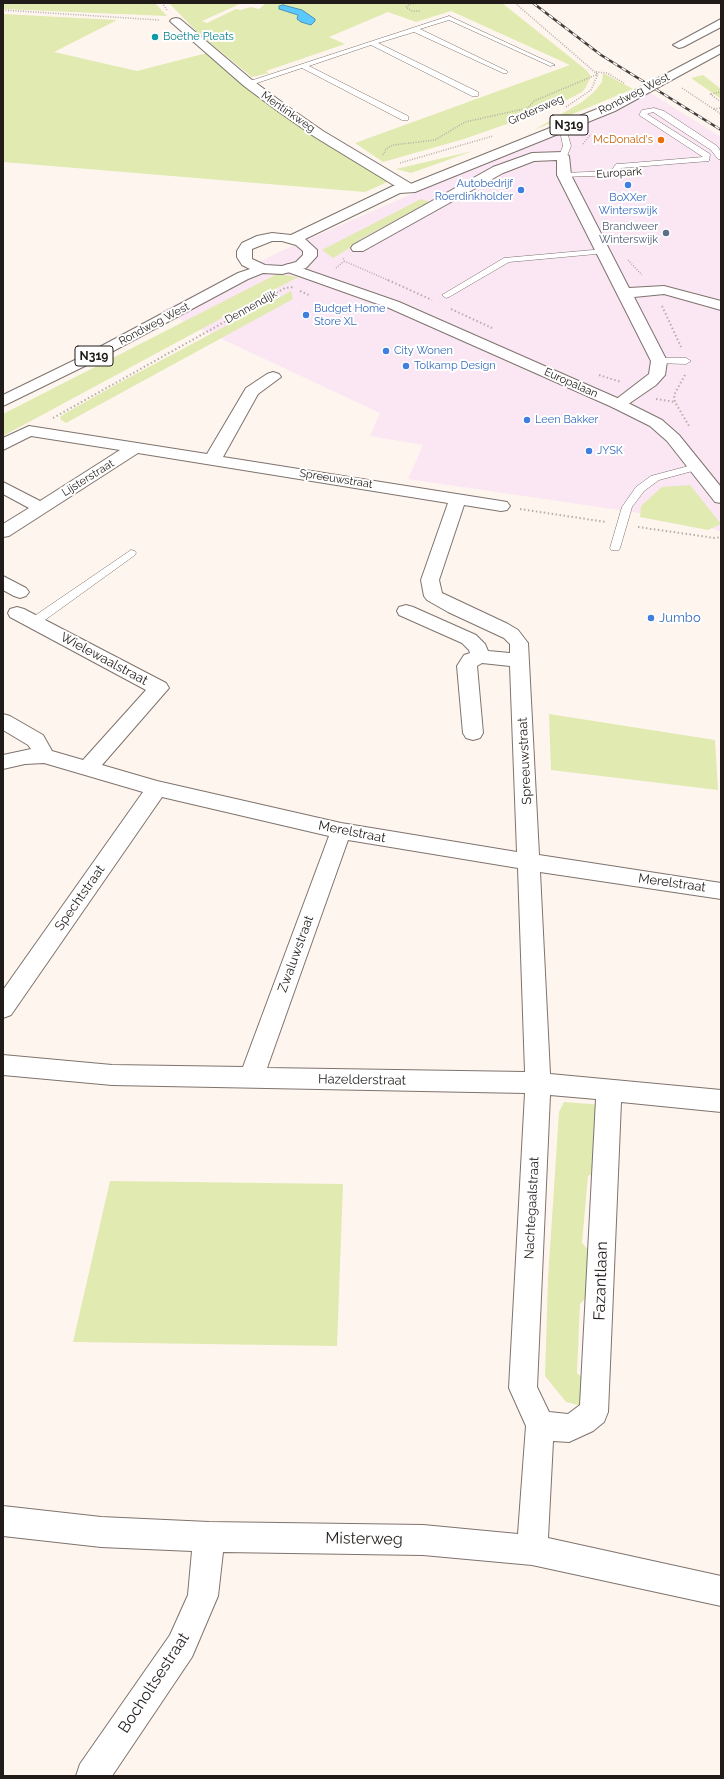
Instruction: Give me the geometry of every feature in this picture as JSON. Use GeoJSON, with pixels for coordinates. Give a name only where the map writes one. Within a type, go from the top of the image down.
{"type":"FeatureCollection","features":[{"type":"Feature","properties":{"kind":"street","name":"Mentinkweg"},"geometry":{"type":"LineString","coordinates":[[176,21],[248,83],[319,134],[410,189]]}},
{"type":"Feature","properties":{"kind":"street"},"geometry":{"type":"LineString","coordinates":[[679,45],[721,22]]}},
{"type":"Feature","properties":{"kind":"street","name":"Rondweg West"},"geometry":{"type":"LineString","coordinates":[[293,239],[398,189],[410,189],[611,108],[721,48]]}},
{"type":"Feature","properties":{"kind":"street"},"geometry":{"type":"LineString","coordinates":[[358,248],[498,170],[532,157],[563,156],[564,175],[626,293],[659,361],[657,375],[639,390],[618,404]]}},
{"type":"Feature","properties":{"kind":"street","name":"Rondweg West"},"geometry":{"type":"LineString","coordinates":[[306,245],[411,194],[410,189]]}},
{"type":"Feature","properties":{"kind":"street"},"geometry":{"type":"LineString","coordinates":[[247,262],[244,257],[244,251],[254,242],[272,237],[293,239],[306,245],[310,250],[310,256],[306,261]]}},
{"type":"Feature","properties":{"kind":"street","name":"N319"},"geometry":{"type":"LineString","coordinates":[[247,262],[262,268],[290,268],[306,261]]}},
{"type":"Feature","properties":{"kind":"street","name":"Europalaan"},"geometry":{"type":"LineString","coordinates":[[306,261],[323,275]]}},
{"type":"Feature","properties":{"kind":"street","name":"Rondweg West"},"geometry":{"type":"LineString","coordinates":[[113,329],[247,262]]}},
{"type":"Feature","properties":{"kind":"street","name":"Rondweg West"},"geometry":{"type":"LineString","coordinates":[[3,401],[84,361],[243,276],[262,268]]}},
{"type":"Feature","properties":{"kind":"street","name":"Europalaan"},"geometry":{"type":"LineString","coordinates":[[290,268],[323,275],[394,305],[618,404],[656,423],[673,438],[721,498]]}},
{"type":"Feature","properties":{"kind":"street"},"geometry":{"type":"LineString","coordinates":[[626,293],[664,290],[721,306]]}},
{"type":"Feature","properties":{"kind":"street"},"geometry":{"type":"LineString","coordinates":[[213,459],[252,391],[273,377]]}},
{"type":"Feature","properties":{"kind":"street"},"geometry":{"type":"LineString","coordinates":[[3,445],[29,431]]}},
{"type":"Feature","properties":{"kind":"street","name":"Spreeuwstraat"},"geometry":{"type":"LineString","coordinates":[[29,431],[213,459],[501,506]]}},
{"type":"Feature","properties":{"kind":"street","name":"Lijsterstraat"},"geometry":{"type":"LineString","coordinates":[[3,532],[135,448]]}},
{"type":"Feature","properties":{"kind":"street"},"geometry":{"type":"LineString","coordinates":[[3,487],[41,508]]}},
{"type":"Feature","properties":{"kind":"street","name":"Spreeuwstraat"},"geometry":{"type":"LineString","coordinates":[[458,499],[430,580],[433,596],[511,634],[519,643],[529,862]]}},
{"type":"Feature","properties":{"kind":"street"},"geometry":{"type":"LineString","coordinates":[[3,582],[20,592]]}},
{"type":"Feature","properties":{"kind":"street"},"geometry":{"type":"LineString","coordinates":[[406,611],[469,639],[478,648],[480,656]]}},
{"type":"Feature","properties":{"kind":"street","name":"Wielewaalstraat"},"geometry":{"type":"LineString","coordinates":[[25,617],[159,688],[88,768]]}},
{"type":"Feature","properties":{"kind":"street"},"geometry":{"type":"LineString","coordinates":[[469,639],[487,622]]}},
{"type":"Feature","properties":{"kind":"street"},"geometry":{"type":"LineString","coordinates":[[473,733],[467,666],[471,660],[480,656],[520,661]]}},
{"type":"Feature","properties":{"kind":"street"},"geometry":{"type":"LineString","coordinates":[[3,722],[36,740],[44,756]]}},
{"type":"Feature","properties":{"kind":"street","name":"Merelstraat"},"geometry":{"type":"LineString","coordinates":[[3,762],[25,757],[44,756],[157,788],[341,831],[529,862],[721,890]]}},
{"type":"Feature","properties":{"kind":"street","name":"Spechtstraat"},"geometry":{"type":"LineString","coordinates":[[3,1008],[157,788]]}},
{"type":"Feature","properties":{"kind":"street","name":"Zwaluwstraat"},"geometry":{"type":"LineString","coordinates":[[251,1078],[341,831]]}},
{"type":"Feature","properties":{"kind":"street","name":"Nachtegaalstraat"},"geometry":{"type":"LineString","coordinates":[[529,862],[538,1083],[522,1388],[540,1425],[532,1550]]}},
{"type":"Feature","properties":{"kind":"street","name":"Hazelderstraat"},"geometry":{"type":"LineString","coordinates":[[3,1065],[112,1075],[538,1083],[721,1101]]}},
{"type":"Feature","properties":{"kind":"street","name":"Fazantlaan"},"geometry":{"type":"LineString","coordinates":[[540,1425],[569,1428],[583,1421],[594,1412],[609,1090]]}},
{"type":"Feature","properties":{"kind":"street","name":"Misterweg"},"geometry":{"type":"LineString","coordinates":[[3,1521],[101,1532],[209,1537],[422,1540],[532,1550],[721,1591]]}},
{"type":"Feature","properties":{"kind":"street","name":"Bocholtsestraat"},"geometry":{"type":"LineString","coordinates":[[92,1776],[181,1646],[202,1596],[209,1537]]}},
{"type":"Feature","properties":{"kind":"lane"},"geometry":{"type":"LineString","coordinates":[[248,83],[449,18],[552,65]]}},
{"type":"Feature","properties":{"kind":"lane"},"geometry":{"type":"LineString","coordinates":[[414,29],[505,72]]}},
{"type":"Feature","properties":{"kind":"lane"},"geometry":{"type":"LineString","coordinates":[[372,44],[474,94]]}},
{"type":"Feature","properties":{"kind":"lane"},"geometry":{"type":"LineString","coordinates":[[304,66],[405,118]]}},
{"type":"Feature","properties":{"kind":"lane"},"geometry":{"type":"LineString","coordinates":[[614,173],[619,166],[627,162],[652,160],[664,163],[703,160],[707,156],[643,114],[654,110],[663,114],[714,148],[721,157]]}},
{"type":"Feature","properties":{"kind":"lane"},"geometry":{"type":"LineString","coordinates":[[562,128],[567,146],[563,156]]}},
{"type":"Feature","properties":{"kind":"lane","name":"Europark"},"geometry":{"type":"LineString","coordinates":[[564,175],[614,173],[716,164]]}},
{"type":"Feature","properties":{"kind":"lane"},"geometry":{"type":"LineString","coordinates":[[446,295],[507,260],[604,251]]}},
{"type":"Feature","properties":{"kind":"lane"},"geometry":{"type":"LineString","coordinates":[[659,361],[686,361]]}},
{"type":"Feature","properties":{"kind":"lane"},"geometry":{"type":"LineString","coordinates":[[615,548],[627,507],[640,489],[655,478],[696,467]]}},
{"type":"Feature","properties":{"kind":"lane"},"geometry":{"type":"LineString","coordinates":[[25,617],[130,553]]}},
{"type":"Feature","properties":{"kind":"path"},"geometry":{"type":"LineString","coordinates":[[421,3],[407,5],[406,9],[412,11],[424,11]]}},
{"type":"Feature","properties":{"kind":"path"},"geometry":{"type":"LineString","coordinates":[[515,3],[597,73]]}},
{"type":"Feature","properties":{"kind":"path"},"geometry":{"type":"LineString","coordinates":[[3,10],[176,21]]}},
{"type":"Feature","properties":{"kind":"path"},"geometry":{"type":"LineString","coordinates":[[384,160],[383,153],[393,144],[435,140],[465,122],[528,108],[534,101],[597,73],[607,73],[641,92]]}},
{"type":"Feature","properties":{"kind":"path","name":"Grotersweg"},"geometry":{"type":"LineString","coordinates":[[566,107],[591,90],[597,73]]}},
{"type":"Feature","properties":{"kind":"path"},"geometry":{"type":"LineString","coordinates":[[679,86],[721,114]]}},
{"type":"Feature","properties":{"kind":"path"},"geometry":{"type":"LineString","coordinates":[[721,92],[710,94],[721,102]]}},
{"type":"Feature","properties":{"kind":"path"},"geometry":{"type":"LineString","coordinates":[[714,109],[721,108]]}},
{"type":"Feature","properties":{"kind":"path","name":"Grotersweg"},"geometry":{"type":"LineString","coordinates":[[393,165],[495,136]]}},
{"type":"Feature","properties":{"kind":"path","name":"Dennendijk"},"geometry":{"type":"LineString","coordinates":[[29,431],[285,288],[311,282],[340,266],[344,261],[342,258],[344,254],[358,248]]}},
{"type":"Feature","properties":{"kind":"path"},"geometry":{"type":"LineString","coordinates":[[344,261],[435,301]]}},
{"type":"Feature","properties":{"kind":"path"},"geometry":{"type":"LineString","coordinates":[[450,308],[493,329]]}},
{"type":"Feature","properties":{"kind":"path","name":"Europalaan"},"geometry":{"type":"LineString","coordinates":[[593,374],[620,382],[656,398],[675,402]]}},
{"type":"Feature","properties":{"kind":"path"},"geometry":{"type":"LineString","coordinates":[[501,506],[621,525],[715,538],[721,537]]}},
{"type":"Feature","properties":{"kind":"shaded area"},"geometry":{"type":"Polygon","coordinates":[[[647,91],[721,137],[721,532],[694,521],[408,479],[423,445],[370,436],[380,413],[162,311],[277,253],[647,91]]]}},
{"type":"Feature","properties":{"kind":"green space"},"geometry":{"type":"Polygon","coordinates":[[[3,3],[155,3],[167,16],[3,9],[3,3]]]}},
{"type":"Feature","properties":{"kind":"green space"},"geometry":{"type":"Polygon","coordinates":[[[169,3],[242,3],[202,21],[207,23],[236,9],[241,10],[251,7],[259,9],[266,3],[502,3],[585,69],[591,76],[582,92],[550,109],[464,139],[383,162],[355,143],[570,65],[451,11],[416,22],[388,12],[329,37],[345,44],[266,71],[269,73],[252,77],[200,35],[169,3]]]}},
{"type":"Feature","properties":{"kind":"green space"},"geometry":{"type":"Polygon","coordinates":[[[3,14],[117,20],[54,52],[137,71],[207,53],[248,88],[390,181],[365,192],[3,162],[3,14]]]}},
{"type":"Feature","properties":{"kind":"green space"},"geometry":{"type":"Polygon","coordinates":[[[603,73],[633,89],[534,130],[582,102],[594,92],[602,82],[603,73]]]}},
{"type":"Feature","properties":{"kind":"green space"},"geometry":{"type":"Polygon","coordinates":[[[703,75],[721,89],[721,99],[691,78],[703,75]]]}},
{"type":"Feature","properties":{"kind":"green space"},"geometry":{"type":"Polygon","coordinates":[[[473,151],[411,173],[396,169],[473,151]]]}},
{"type":"Feature","properties":{"kind":"green space"},"geometry":{"type":"Polygon","coordinates":[[[421,199],[429,202],[359,240],[361,241],[333,258],[322,250],[421,199]]]}},
{"type":"Feature","properties":{"kind":"green space"},"geometry":{"type":"Polygon","coordinates":[[[277,274],[298,277],[3,436],[3,414],[277,274]]]}},
{"type":"Feature","properties":{"kind":"green space"},"geometry":{"type":"Polygon","coordinates":[[[291,291],[293,299],[66,423],[61,420],[60,417],[64,414],[117,384],[291,291]]]}},
{"type":"Feature","properties":{"kind":"green space"},"geometry":{"type":"Polygon","coordinates":[[[690,485],[721,524],[708,530],[640,517],[641,506],[662,487],[690,485]]]}},
{"type":"Feature","properties":{"kind":"green space"},"geometry":{"type":"Polygon","coordinates":[[[549,714],[715,740],[718,790],[551,770],[549,714]]]}},
{"type":"Feature","properties":{"kind":"green space"},"geometry":{"type":"Polygon","coordinates":[[[564,1102],[603,1105],[600,1169],[588,1176],[582,1243],[594,1256],[591,1292],[580,1304],[577,1373],[587,1382],[586,1407],[566,1402],[545,1376],[548,1279],[559,1112],[564,1102]]]}},
{"type":"Feature","properties":{"kind":"green space"},"geometry":{"type":"Polygon","coordinates":[[[110,1181],[343,1184],[337,1346],[73,1342],[110,1181]]]}},
{"type":"Feature","properties":{"kind":"water"},"geometry":{"type":"Polygon","coordinates":[[[283,5],[302,10],[315,19],[315,21],[311,25],[301,22],[297,19],[298,15],[279,9],[279,6],[283,5]]]}},
{"type":"Feature","properties":{"kind":"railway"},"geometry":{"type":"LineString","coordinates":[[533,3],[601,55],[721,130]]}},
{"type":"Feature","properties":{"kind":"place","name":"Boethe Pleats"},"geometry":{"type":"Point","coordinates":[155,37]}},
{"type":"Feature","properties":{"kind":"place","name":"McDonald's"},"geometry":{"type":"Point","coordinates":[661,140]}},
{"type":"Feature","properties":{"kind":"place","name":"BoXXer Winterswijk"},"geometry":{"type":"Point","coordinates":[628,185]}},
{"type":"Feature","properties":{"kind":"place","name":"Autobedrijf Roerdinkholder"},"geometry":{"type":"Point","coordinates":[521,190]}},
{"type":"Feature","properties":{"kind":"place","name":"Brandweer Winterswijk"},"geometry":{"type":"Point","coordinates":[666,233]}},
{"type":"Feature","properties":{"kind":"place","name":"Budget Home Store XL"},"geometry":{"type":"Point","coordinates":[306,315]}},
{"type":"Feature","properties":{"kind":"place","name":"City Wonen"},"geometry":{"type":"Point","coordinates":[386,351]}},
{"type":"Feature","properties":{"kind":"place","name":"Tolkamp Design"},"geometry":{"type":"Point","coordinates":[406,366]}},
{"type":"Feature","properties":{"kind":"place","name":"Leen Bakker"},"geometry":{"type":"Point","coordinates":[527,420]}},
{"type":"Feature","properties":{"kind":"place","name":"JYSK"},"geometry":{"type":"Point","coordinates":[589,451]}},
{"type":"Feature","properties":{"kind":"place","name":"Jumbo"},"geometry":{"type":"Point","coordinates":[651,618]}}]}
